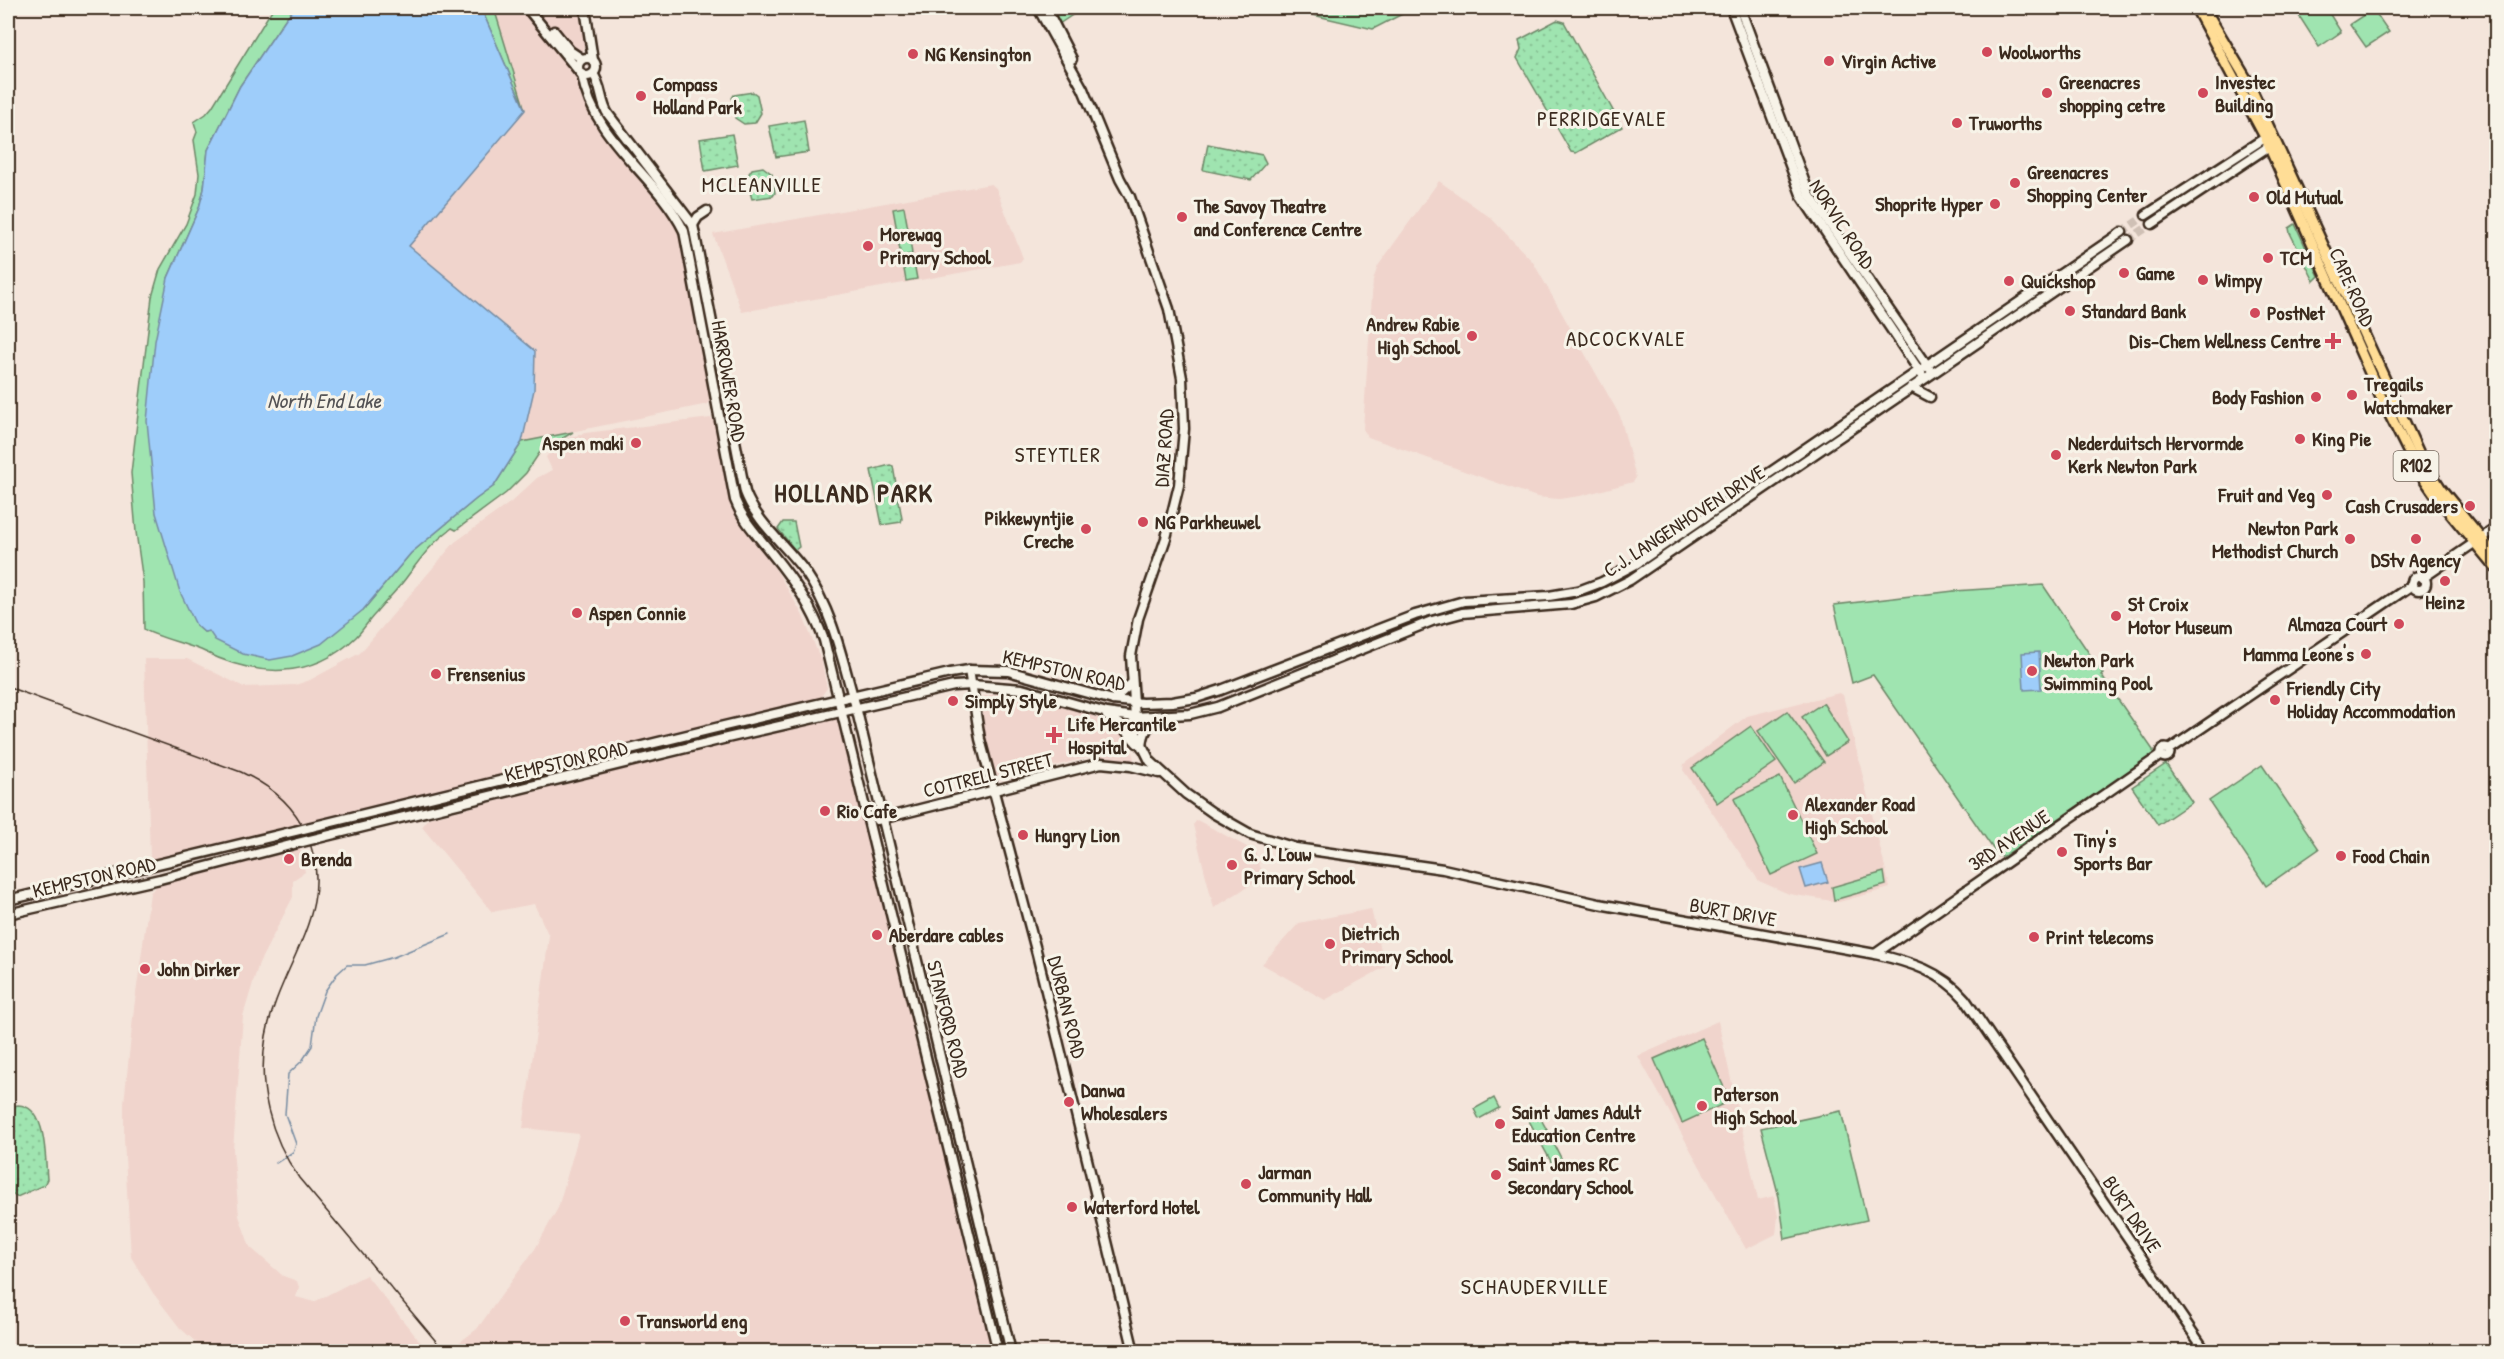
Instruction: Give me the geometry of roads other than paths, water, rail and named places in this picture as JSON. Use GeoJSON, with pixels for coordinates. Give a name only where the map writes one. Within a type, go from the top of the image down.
{"type":"FeatureCollection","features":[{"type":"Feature","properties":{"kind":"main road"},"geometry":{"type":"LineString","coordinates":[[527,8],[580,73],[588,77],[593,74],[596,66],[588,59],[572,52],[534,8]]}},
{"type":"Feature","properties":{"kind":"main road"},"geometry":{"type":"LineString","coordinates":[[583,8],[588,59]]}},
{"type":"Feature","properties":{"kind":"main road"},"geometry":{"type":"LineString","coordinates":[[583,8],[588,59]]}},
{"type":"Feature","properties":{"kind":"main road","name":"DIAZ ROAD"},"geometry":{"type":"LineString","coordinates":[[1038,8],[1083,88],[1120,179],[1130,197]]}},
{"type":"Feature","properties":{"kind":"main road","name":"DIAZ ROAD"},"geometry":{"type":"LineString","coordinates":[[1046,8],[1101,118],[1126,180],[1169,309],[1182,378],[1184,413],[1179,486],[1168,530],[1134,638],[1133,703]]}},
{"type":"Feature","properties":{"kind":"main road","name":"NORVIC ROAD"},"geometry":{"type":"LineString","coordinates":[[1731,8],[1802,197],[1922,367],[1932,373]]}},
{"type":"Feature","properties":{"kind":"main road","name":"NORVIC ROAD"},"geometry":{"type":"LineString","coordinates":[[1740,8],[1809,194],[1922,367],[1924,378]]}},
{"type":"Feature","properties":{"kind":"main road","name":"CAPE ROAD"},"geometry":{"type":"LineString","coordinates":[[2196,8],[2270,140]]}},
{"type":"Feature","properties":{"kind":"main road","name":"CAPE ROAD"},"geometry":{"type":"LineString","coordinates":[[2204,8],[2240,66],[2379,393],[2415,465],[2437,497],[2496,556]]}},
{"type":"Feature","properties":{"kind":"main road"},"geometry":{"type":"LineString","coordinates":[[572,52],[586,47]]}},
{"type":"Feature","properties":{"kind":"main road"},"geometry":{"type":"LineString","coordinates":[[580,73],[578,65],[588,59]]}},
{"type":"Feature","properties":{"kind":"main road","name":"HARROWER ROAD"},"geometry":{"type":"LineString","coordinates":[[580,73],[587,98],[600,123],[665,202],[684,231],[735,500],[745,520],[796,584],[807,602],[824,640],[839,698]]}},
{"type":"Feature","properties":{"kind":"main road","name":"HARROWER ROAD"},"geometry":{"type":"LineString","coordinates":[[593,74],[597,78],[602,102],[608,114],[693,225],[742,484],[748,501],[810,579],[826,609],[842,654],[852,695]]}},
{"type":"Feature","properties":{"kind":"main road"},"geometry":{"type":"LineString","coordinates":[[2149,219],[2270,140]]}},
{"type":"Feature","properties":{"kind":"main road"},"geometry":{"type":"LineString","coordinates":[[693,225],[707,211]]}},
{"type":"Feature","properties":{"kind":"main road","name":"C.J. LANGENHOVEN DRIVE"},"geometry":{"type":"LineString","coordinates":[[1133,703],[1172,702],[1203,696],[1447,604],[1557,595],[1592,587],[1636,564],[2122,232]]}},
{"type":"Feature","properties":{"kind":"main road","name":"C.J. LANGENHOVEN DRIVE"},"geometry":{"type":"LineString","coordinates":[[1134,717],[1183,715],[1218,707],[1438,619],[1462,613],[1571,604],[1615,588],[2128,240]]}},
{"type":"Feature","properties":{"kind":"main road"},"geometry":{"type":"LineString","coordinates":[[704,334],[715,332]]}},
{"type":"Feature","properties":{"kind":"main road"},"geometry":{"type":"LineString","coordinates":[[1911,387],[1930,397]]}},
{"type":"Feature","properties":{"kind":"main road"},"geometry":{"type":"LineString","coordinates":[[2479,540],[2496,528]]}},
{"type":"Feature","properties":{"kind":"main road","name":"CAPE ROAD"},"geometry":{"type":"LineString","coordinates":[[2479,540],[2496,568]]}},
{"type":"Feature","properties":{"kind":"main road","name":"3RD AVENUE"},"geometry":{"type":"LineString","coordinates":[[1875,954],[2412,585],[2415,578],[2423,578],[2479,540]]}},
{"type":"Feature","properties":{"kind":"main road"},"geometry":{"type":"LineString","coordinates":[[842,654],[848,660],[856,688],[866,692]]}},
{"type":"Feature","properties":{"kind":"main road","name":"KEMPSTON ROAD"},"geometry":{"type":"LineString","coordinates":[[8,900],[839,698],[969,670],[1025,674],[1113,700],[1133,703]]}},
{"type":"Feature","properties":{"kind":"main road","name":"DURBAN ROAD"},"geometry":{"type":"LineString","coordinates":[[969,670],[980,739],[1134,1352]]}},
{"type":"Feature","properties":{"kind":"main road"},"geometry":{"type":"LineString","coordinates":[[1113,700],[1124,693],[1132,683]]}},
{"type":"Feature","properties":{"kind":"main road","name":"KEMPSTON ROAD"},"geometry":{"type":"LineString","coordinates":[[8,915],[923,692],[972,685],[1037,692],[1094,709],[1134,717]]}},
{"type":"Feature","properties":{"kind":"main road","name":"STANFORD ROAD"},"geometry":{"type":"LineString","coordinates":[[852,695],[1011,1352]]}},
{"type":"Feature","properties":{"kind":"main road","name":"STANFORD ROAD"},"geometry":{"type":"LineString","coordinates":[[839,698],[998,1352]]}},
{"type":"Feature","properties":{"kind":"main road","name":"BURT DRIVE"},"geometry":{"type":"LineString","coordinates":[[1133,703],[1142,748],[1162,774],[1198,803],[1235,826],[1266,840],[1296,848],[1434,867],[1599,904],[1875,954],[1923,967],[1943,978],[1959,993],[2206,1352]]}},
{"type":"Feature","properties":{"kind":"main road"},"geometry":{"type":"LineString","coordinates":[[1094,709],[1120,724],[1142,748]]}},
{"type":"Feature","properties":{"kind":"main road"},"geometry":{"type":"LineString","coordinates":[[1142,748],[1145,731],[1152,723],[1183,715]]}},
{"type":"Feature","properties":{"kind":"main road","name":"COTTRELL STREET"},"geometry":{"type":"LineString","coordinates":[[870,822],[1101,763],[1150,769],[1162,774]]}},
{"type":"Feature","properties":{"kind":"water","name":"North End Lake"},"geometry":{"type":"Polygon","coordinates":[[[295,8],[481,8],[525,110],[409,246],[535,351],[534,390],[522,442],[494,486],[411,553],[363,610],[321,644],[292,656],[270,660],[243,654],[215,640],[209,631],[204,632],[196,625],[180,592],[156,513],[147,421],[155,341],[168,278],[199,208],[204,189],[208,150],[240,86],[295,8]]]}},
{"type":"Feature","properties":{"kind":"water","name":"Newton Park Swimming Pool"},"geometry":{"type":"Polygon","coordinates":[[[2039,652],[2041,689],[2024,690],[2022,653],[2039,652]]]}},
{"type":"Feature","properties":{"kind":"water"},"geometry":{"type":"Polygon","coordinates":[[[1822,863],[1828,882],[1806,888],[1800,869],[1822,863]]]}},
{"type":"Feature","properties":{"kind":"waterway"},"geometry":{"type":"LineString","coordinates":[[276,1163],[293,1152],[296,1144],[285,1114],[288,1074],[302,1061],[312,1046],[316,1016],[325,991],[337,974],[347,965],[365,965],[394,957],[450,934]]}},
{"type":"Feature","properties":{"kind":"tunnel"},"geometry":{"type":"LineString","coordinates":[[2122,232],[2146,215]]}},
{"type":"Feature","properties":{"kind":"tunnel"},"geometry":{"type":"LineString","coordinates":[[2128,240],[2152,224]]}},
{"type":"Feature","properties":{"kind":"railway"},"geometry":{"type":"LineString","coordinates":[[8,687],[241,772],[279,796],[301,822],[315,861],[316,887],[312,912],[304,936],[273,1009],[266,1036],[263,1074],[268,1110],[280,1145],[299,1178],[445,1352]]}},
{"type":"Feature","properties":{"kind":"place","name":"Woolworths"},"geometry":{"type":"Point","coordinates":[1987,52]}},
{"type":"Feature","properties":{"kind":"place","name":"NG Kensington"},"geometry":{"type":"Point","coordinates":[913,54]}},
{"type":"Feature","properties":{"kind":"place","name":"Virgin Active"},"geometry":{"type":"Point","coordinates":[1829,61]}},
{"type":"Feature","properties":{"kind":"place","name":"Greenacres shopping cetre"},"geometry":{"type":"Point","coordinates":[2047,93]}},
{"type":"Feature","properties":{"kind":"place","name":"Investec Building"},"geometry":{"type":"Point","coordinates":[2203,93]}},
{"type":"Feature","properties":{"kind":"place","name":"Compass Holland Park"},"geometry":{"type":"Point","coordinates":[641,96]}},
{"type":"Feature","properties":{"kind":"place","name":"Truworths"},"geometry":{"type":"Point","coordinates":[1957,123]}},
{"type":"Feature","properties":{"kind":"place","name":"Greenacres Shopping Center"},"geometry":{"type":"Point","coordinates":[2015,183]}},
{"type":"Feature","properties":{"kind":"place","name":"Old Mutual"},"geometry":{"type":"Point","coordinates":[2254,197]}},
{"type":"Feature","properties":{"kind":"place","name":"Shoprite Hyper"},"geometry":{"type":"Point","coordinates":[1995,204]}},
{"type":"Feature","properties":{"kind":"place","name":"The Savoy Theatre and Conference Centre"},"geometry":{"type":"Point","coordinates":[1182,217]}},
{"type":"Feature","properties":{"kind":"place","name":"Morewag Primary School"},"geometry":{"type":"Point","coordinates":[868,246]}},
{"type":"Feature","properties":{"kind":"place","name":"TCM"},"geometry":{"type":"Point","coordinates":[2268,258]}},
{"type":"Feature","properties":{"kind":"place","name":"Game"},"geometry":{"type":"Point","coordinates":[2124,273]}},
{"type":"Feature","properties":{"kind":"place","name":"Wimpy"},"geometry":{"type":"Point","coordinates":[2203,280]}},
{"type":"Feature","properties":{"kind":"place","name":"Quickshop"},"geometry":{"type":"Point","coordinates":[2009,281]}},
{"type":"Feature","properties":{"kind":"place","name":"Standard Bank"},"geometry":{"type":"Point","coordinates":[2070,311]}},
{"type":"Feature","properties":{"kind":"place","name":"PostNet"},"geometry":{"type":"Point","coordinates":[2255,313]}},
{"type":"Feature","properties":{"kind":"place","name":"Andrew Rabie High School"},"geometry":{"type":"Point","coordinates":[1472,336]}},
{"type":"Feature","properties":{"kind":"place","name":"Dis-Chem Wellness Centre"},"geometry":{"type":"Point","coordinates":[2333,341]}},
{"type":"Feature","properties":{"kind":"place","name":"Tregails Watchmaker"},"geometry":{"type":"Point","coordinates":[2352,395]}},
{"type":"Feature","properties":{"kind":"place","name":"Body Fashion"},"geometry":{"type":"Point","coordinates":[2316,397]}},
{"type":"Feature","properties":{"kind":"place","name":"King Pie"},"geometry":{"type":"Point","coordinates":[2300,439]}},
{"type":"Feature","properties":{"kind":"place","name":"Aspen maki"},"geometry":{"type":"Point","coordinates":[636,443]}},
{"type":"Feature","properties":{"kind":"place","name":"Nederduitsch Hervormde Kerk Newton Park"},"geometry":{"type":"Point","coordinates":[2056,455]}},
{"type":"Feature","properties":{"kind":"place","name":"Fruit and Veg"},"geometry":{"type":"Point","coordinates":[2327,495]}},
{"type":"Feature","properties":{"kind":"place","name":"Cash Crusaders"},"geometry":{"type":"Point","coordinates":[2470,506]}},
{"type":"Feature","properties":{"kind":"place","name":"NG Parkheuwel"},"geometry":{"type":"Point","coordinates":[1143,522]}},
{"type":"Feature","properties":{"kind":"place","name":"Pikkewyntjie Creche"},"geometry":{"type":"Point","coordinates":[1086,529]}},
{"type":"Feature","properties":{"kind":"place","name":"Newton Park Methodist Church"},"geometry":{"type":"Point","coordinates":[2350,539]}},
{"type":"Feature","properties":{"kind":"place","name":"DStv Agency"},"geometry":{"type":"Point","coordinates":[2416,539]}},
{"type":"Feature","properties":{"kind":"place","name":"Heinz"},"geometry":{"type":"Point","coordinates":[2445,581]}},
{"type":"Feature","properties":{"kind":"place","name":"Aspen Connie"},"geometry":{"type":"Point","coordinates":[577,613]}},
{"type":"Feature","properties":{"kind":"place","name":"St Croix Motor Museum"},"geometry":{"type":"Point","coordinates":[2116,616]}},
{"type":"Feature","properties":{"kind":"place","name":"Almaza Court"},"geometry":{"type":"Point","coordinates":[2399,624]}},
{"type":"Feature","properties":{"kind":"place","name":"Mamma Leone's"},"geometry":{"type":"Point","coordinates":[2366,654]}},
{"type":"Feature","properties":{"kind":"place","name":"Newton Park Swimming Pool"},"geometry":{"type":"Point","coordinates":[2032,671]}},
{"type":"Feature","properties":{"kind":"place","name":"Frensenius"},"geometry":{"type":"Point","coordinates":[436,674]}},
{"type":"Feature","properties":{"kind":"place","name":"Friendly City Holiday Accommodation"},"geometry":{"type":"Point","coordinates":[2275,700]}},
{"type":"Feature","properties":{"kind":"place","name":"Simply Style"},"geometry":{"type":"Point","coordinates":[953,701]}},
{"type":"Feature","properties":{"kind":"place","name":"Life Mercantile Hospital"},"geometry":{"type":"Point","coordinates":[1054,735]}},
{"type":"Feature","properties":{"kind":"place","name":"Rio Cafe"},"geometry":{"type":"Point","coordinates":[825,811]}},
{"type":"Feature","properties":{"kind":"place","name":"Alexander Road High School"},"geometry":{"type":"Point","coordinates":[1793,815]}},
{"type":"Feature","properties":{"kind":"place","name":"Hungry Lion"},"geometry":{"type":"Point","coordinates":[1023,835]}},
{"type":"Feature","properties":{"kind":"place","name":"Tiny's Sports Bar"},"geometry":{"type":"Point","coordinates":[2062,852]}},
{"type":"Feature","properties":{"kind":"place","name":"Food Chain"},"geometry":{"type":"Point","coordinates":[2341,856]}},
{"type":"Feature","properties":{"kind":"place","name":"Brenda"},"geometry":{"type":"Point","coordinates":[289,859]}},
{"type":"Feature","properties":{"kind":"place","name":"G. J. Louw Primary School"},"geometry":{"type":"Point","coordinates":[1232,865]}},
{"type":"Feature","properties":{"kind":"place","name":"Aberdare cables"},"geometry":{"type":"Point","coordinates":[877,935]}},
{"type":"Feature","properties":{"kind":"place","name":"Print telecoms"},"geometry":{"type":"Point","coordinates":[2034,937]}},
{"type":"Feature","properties":{"kind":"place","name":"Dietrich Primary School"},"geometry":{"type":"Point","coordinates":[1330,944]}},
{"type":"Feature","properties":{"kind":"place","name":"John Dirker"},"geometry":{"type":"Point","coordinates":[145,969]}},
{"type":"Feature","properties":{"kind":"place","name":"Danwa Wholesalers"},"geometry":{"type":"Point","coordinates":[1069,1102]}},
{"type":"Feature","properties":{"kind":"place","name":"Paterson High School"},"geometry":{"type":"Point","coordinates":[1702,1106]}},
{"type":"Feature","properties":{"kind":"place","name":"Saint James Adult Education Centre"},"geometry":{"type":"Point","coordinates":[1500,1124]}},
{"type":"Feature","properties":{"kind":"place","name":"Saint James RC Secondary School"},"geometry":{"type":"Point","coordinates":[1496,1175]}},
{"type":"Feature","properties":{"kind":"place","name":"Jarman Community Hall"},"geometry":{"type":"Point","coordinates":[1246,1184]}},
{"type":"Feature","properties":{"kind":"place","name":"Waterford Hotel"},"geometry":{"type":"Point","coordinates":[1072,1207]}},
{"type":"Feature","properties":{"kind":"place","name":"Transworld eng"},"geometry":{"type":"Point","coordinates":[625,1321]}},
{"type":"Feature","properties":{"kind":"district","name":"PERRIDGEVALE"},"geometry":{"type":"Point","coordinates":[1602,119]}},
{"type":"Feature","properties":{"kind":"district","name":"MCLEANVILLE"},"geometry":{"type":"Point","coordinates":[762,185]}},
{"type":"Feature","properties":{"kind":"district","name":"ADCOCKVALE"},"geometry":{"type":"Point","coordinates":[1626,339]}},
{"type":"Feature","properties":{"kind":"district","name":"STEYTLER"},"geometry":{"type":"Point","coordinates":[1058,455]}},
{"type":"Feature","properties":{"kind":"district","name":"HOLLAND PARK"},"geometry":{"type":"Point","coordinates":[854,493]}},
{"type":"Feature","properties":{"kind":"district","name":"SCHAUDERVILLE"},"geometry":{"type":"Point","coordinates":[1535,1286]}}]}
